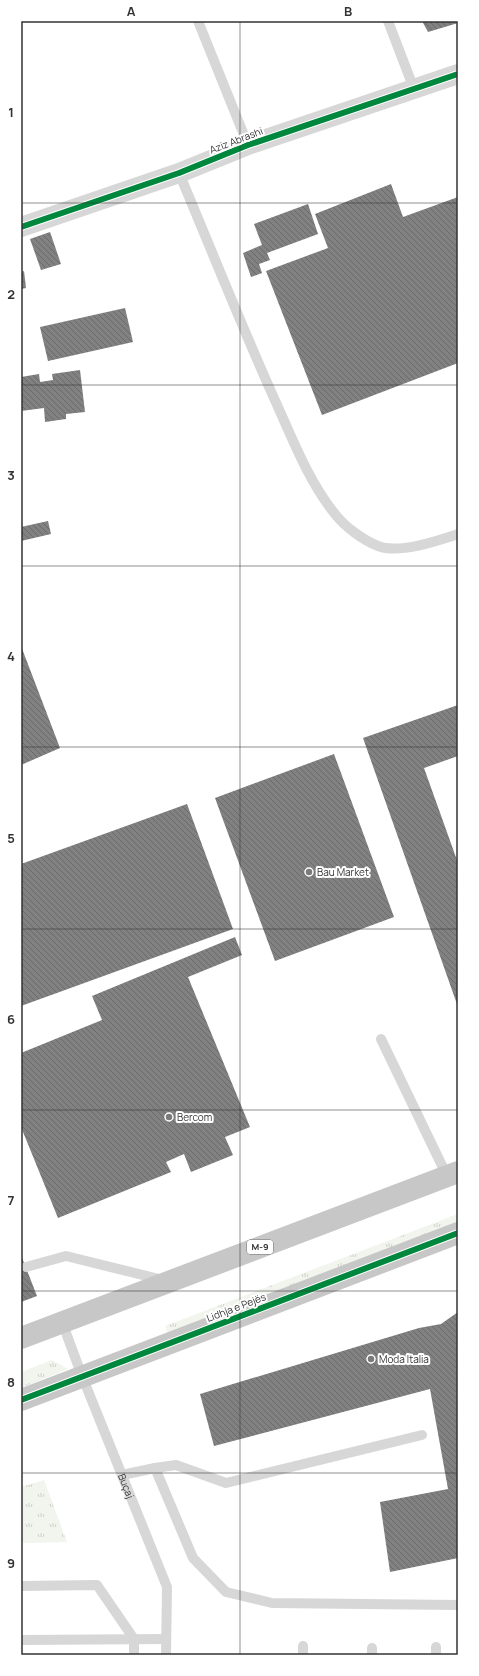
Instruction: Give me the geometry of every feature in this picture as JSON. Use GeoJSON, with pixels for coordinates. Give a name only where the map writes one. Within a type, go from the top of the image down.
{"type":"FeatureCollection","features":[{"type":"Feature","properties":{"kind":"highway","name":"M-9"},"geometry":{"type":"LineString","coordinates":[[21,1338],[452,1174]]}},
{"type":"Feature","properties":{"kind":"highway","name":"Lidhja e Pejës"},"geometry":{"type":"LineString","coordinates":[[21,1400],[458,1233]]}},
{"type":"Feature","properties":{"kind":"street","name":"Aziz Abrashi"},"geometry":{"type":"LineString","coordinates":[[21,227],[180,173],[248,145],[458,74]]}},
{"type":"Feature","properties":{"kind":"lane"},"geometry":{"type":"LineString","coordinates":[[198,21],[248,145]]}},
{"type":"Feature","properties":{"kind":"lane"},"geometry":{"type":"LineString","coordinates":[[388,21],[414,89]]}},
{"type":"Feature","properties":{"kind":"lane"},"geometry":{"type":"LineString","coordinates":[[180,173],[256,360],[294,443],[316,485],[335,515],[358,534],[380,546],[402,548],[426,544],[458,534]]}},
{"type":"Feature","properties":{"kind":"lane"},"geometry":{"type":"LineString","coordinates":[[381,1039],[452,1174]]}},
{"type":"Feature","properties":{"kind":"lane"},"geometry":{"type":"LineString","coordinates":[[26,1267],[66,1256],[168,1281]]}},
{"type":"Feature","properties":{"kind":"lane","name":"Buçaj"},"geometry":{"type":"LineString","coordinates":[[62,1322],[82,1376],[167,1588],[166,1655]]}},
{"type":"Feature","properties":{"kind":"lane"},"geometry":{"type":"LineString","coordinates":[[122,1475],[176,1465],[226,1483],[422,1435]]}},
{"type":"Feature","properties":{"kind":"lane"},"geometry":{"type":"LineString","coordinates":[[155,1468],[192,1558],[226,1592],[272,1603],[458,1606]]}},
{"type":"Feature","properties":{"kind":"lane"},"geometry":{"type":"LineString","coordinates":[[21,1586],[97,1585],[134,1639],[134,1655]]}},
{"type":"Feature","properties":{"kind":"lane"},"geometry":{"type":"LineString","coordinates":[[21,1640],[166,1639]]}},
{"type":"Feature","properties":{"kind":"green space"},"geometry":{"type":"Polygon","coordinates":[[[458,1214],[458,1224],[168,1334],[165,1326],[458,1214]]]}},
{"type":"Feature","properties":{"kind":"green space"},"geometry":{"type":"Polygon","coordinates":[[[52,1360],[68,1369],[21,1388],[21,1372],[52,1360]]]}},
{"type":"Feature","properties":{"kind":"green space"},"geometry":{"type":"Polygon","coordinates":[[[44,1480],[67,1542],[21,1543],[21,1487],[44,1480]]]}},
{"type":"Feature","properties":{"kind":"building"},"geometry":{"type":"Polygon","coordinates":[[[422,21],[458,21],[458,23],[428,32],[422,21]]]}},
{"type":"Feature","properties":{"kind":"building"},"geometry":{"type":"Polygon","coordinates":[[[391,184],[403,217],[458,197],[458,363],[322,415],[266,271],[328,248],[315,214],[391,184]]]}},
{"type":"Feature","properties":{"kind":"building"},"geometry":{"type":"Polygon","coordinates":[[[308,204],[318,234],[267,253],[270,260],[259,264],[262,273],[251,277],[243,253],[262,245],[254,224],[308,204]]]}},
{"type":"Feature","properties":{"kind":"building"},"geometry":{"type":"Polygon","coordinates":[[[50,232],[61,264],[41,270],[30,239],[50,232]]]}},
{"type":"Feature","properties":{"kind":"building"},"geometry":{"type":"Polygon","coordinates":[[[24,271],[26,288],[21,289],[21,272],[24,271]]]}},
{"type":"Feature","properties":{"kind":"building"},"geometry":{"type":"Polygon","coordinates":[[[125,308],[133,342],[48,361],[40,327],[125,308]]]}},
{"type":"Feature","properties":{"kind":"building"},"geometry":{"type":"Polygon","coordinates":[[[80,370],[85,412],[66,414],[66,419],[45,422],[44,408],[21,411],[21,377],[39,374],[40,382],[53,380],[52,374],[80,370]]]}},
{"type":"Feature","properties":{"kind":"building"},"geometry":{"type":"Polygon","coordinates":[[[48,521],[51,534],[21,541],[21,527],[48,521]]]}},
{"type":"Feature","properties":{"kind":"building"},"geometry":{"type":"Polygon","coordinates":[[[21,646],[60,748],[21,765],[21,646]]]}},
{"type":"Feature","properties":{"kind":"building"},"geometry":{"type":"Polygon","coordinates":[[[458,705],[458,756],[424,768],[458,863],[458,1007],[363,738],[458,705]]]}},
{"type":"Feature","properties":{"kind":"building"},"geometry":{"type":"Polygon","coordinates":[[[334,754],[394,917],[275,961],[215,798],[334,754]]]}},
{"type":"Feature","properties":{"kind":"building"},"geometry":{"type":"Polygon","coordinates":[[[187,804],[233,929],[21,1006],[21,864],[187,804]]]}},
{"type":"Feature","properties":{"kind":"building"},"geometry":{"type":"Polygon","coordinates":[[[235,937],[242,955],[188,977],[250,1127],[225,1137],[233,1155],[191,1172],[184,1154],[166,1162],[171,1172],[58,1218],[21,1127],[21,1053],[102,1020],[92,996],[235,937]]]}},
{"type":"Feature","properties":{"kind":"building"},"geometry":{"type":"Polygon","coordinates":[[[21,1255],[37,1296],[21,1302],[21,1255]]]}},
{"type":"Feature","properties":{"kind":"building"},"geometry":{"type":"Polygon","coordinates":[[[458,1312],[458,1558],[390,1572],[380,1502],[448,1489],[430,1389],[214,1446],[200,1394],[419,1328],[441,1324],[458,1312]]]}},
{"type":"Feature","properties":{"kind":"cycle path"},"geometry":{"type":"LineString","coordinates":[[21,227],[179,173],[248,145],[458,74]]}},
{"type":"Feature","properties":{"kind":"cycle path"},"geometry":{"type":"LineString","coordinates":[[21,1400],[458,1233]]}},
{"type":"Feature","properties":{"kind":"place","name":"Bau Market"},"geometry":{"type":"Point","coordinates":[309,872]}},
{"type":"Feature","properties":{"kind":"place","name":"Bercom"},"geometry":{"type":"Point","coordinates":[169,1117]}},
{"type":"Feature","properties":{"kind":"place","name":"Moda Italia"},"geometry":{"type":"Point","coordinates":[371,1359]}}]}
